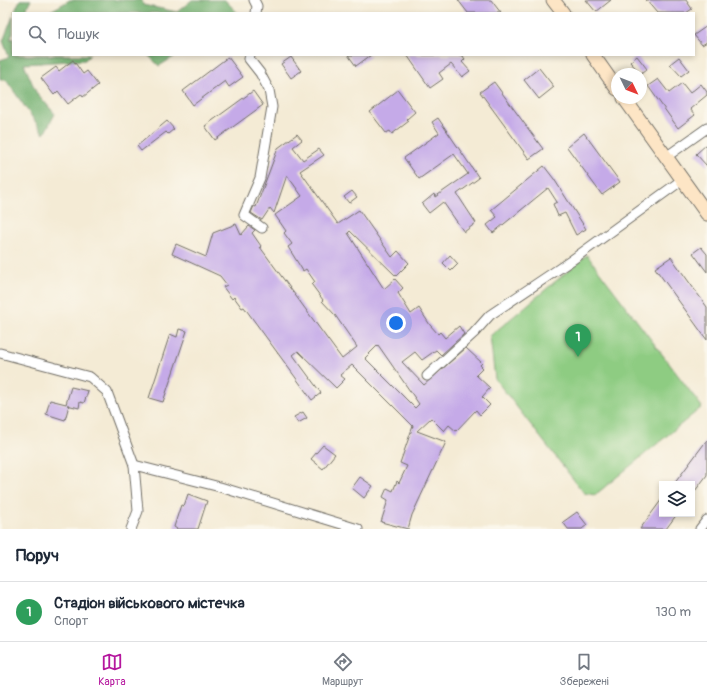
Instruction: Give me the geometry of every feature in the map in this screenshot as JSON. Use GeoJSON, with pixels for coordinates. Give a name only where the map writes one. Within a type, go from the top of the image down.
{"type":"FeatureCollection","features":[{"type":"Feature","properties":{"kind":"main road"},"geometry":{"type":"LineString","coordinates":[[553,0],[562,12]]}},
{"type":"Feature","properties":{"kind":"main road"},"geometry":{"type":"LineString","coordinates":[[594,56],[611,80]]}},
{"type":"Feature","properties":{"kind":"main road"},"geometry":{"type":"LineString","coordinates":[[628,104],[707,214]]}},
{"type":"Feature","properties":{"kind":"street"},"geometry":{"type":"LineString","coordinates":[[254,0],[257,6],[256,12]]}},
{"type":"Feature","properties":{"kind":"street"},"geometry":{"type":"LineString","coordinates":[[250,56],[249,59],[260,73],[269,90],[272,107],[260,178],[244,215],[262,228]]}},
{"type":"Feature","properties":{"kind":"street"},"geometry":{"type":"LineString","coordinates":[[666,157],[707,128]]}},
{"type":"Feature","properties":{"kind":"street"},"geometry":{"type":"LineString","coordinates":[[426,376],[474,333],[490,315],[572,260],[682,180]]}},
{"type":"Feature","properties":{"kind":"street"},"geometry":{"type":"LineString","coordinates":[[0,354],[90,377],[108,392],[134,465],[138,511],[130,529]]}},
{"type":"Feature","properties":{"kind":"street"},"geometry":{"type":"LineString","coordinates":[[134,465],[220,487],[358,529]]}},
{"type":"Feature","properties":{"kind":"street"},"geometry":{"type":"LineString","coordinates":[[700,529],[707,520]]}},
{"type":"Feature","properties":{"kind":"green space"},"geometry":{"type":"Polygon","coordinates":[[[20,0],[31,0],[25,12],[14,12],[20,0]]]}},
{"type":"Feature","properties":{"kind":"green space"},"geometry":{"type":"Polygon","coordinates":[[[70,0],[142,0],[143,5],[177,12],[49,12],[70,0]]]}},
{"type":"Feature","properties":{"kind":"green space"},"geometry":{"type":"Polygon","coordinates":[[[192,0],[225,0],[237,12],[177,12],[192,0]]]}},
{"type":"Feature","properties":{"kind":"green space"},"geometry":{"type":"Polygon","coordinates":[[[12,18],[12,35],[10,40],[12,39],[12,56],[89,56],[85,60],[24,64],[36,92],[55,114],[44,134],[6,80],[0,80],[0,60],[9,57],[3,41],[12,18]]]}},
{"type":"Feature","properties":{"kind":"green space"},"geometry":{"type":"Polygon","coordinates":[[[149,56],[175,56],[159,66],[149,56]]]}},
{"type":"Feature","properties":{"kind":"green space"},"geometry":{"type":"Polygon","coordinates":[[[587,255],[702,407],[595,495],[584,493],[495,379],[490,336],[587,255]]]}},
{"type":"Feature","properties":{"kind":"building"},"geometry":{"type":"Polygon","coordinates":[[[458,0],[491,0],[500,12],[467,12],[458,0]]]}},
{"type":"Feature","properties":{"kind":"building"},"geometry":{"type":"Polygon","coordinates":[[[586,0],[611,0],[596,12],[586,0]]]}},
{"type":"Feature","properties":{"kind":"building"},"geometry":{"type":"Polygon","coordinates":[[[646,0],[686,0],[692,9],[688,12],[656,12],[646,0]]]}},
{"type":"Feature","properties":{"kind":"building"},"geometry":{"type":"Polygon","coordinates":[[[707,26],[707,42],[702,45],[695,34],[707,26]]]}},
{"type":"Feature","properties":{"kind":"building"},"geometry":{"type":"Polygon","coordinates":[[[349,56],[370,56],[356,66],[349,56]]]}},
{"type":"Feature","properties":{"kind":"building"},"geometry":{"type":"Polygon","coordinates":[[[408,56],[463,56],[465,59],[462,62],[470,71],[462,77],[451,64],[439,73],[443,79],[430,88],[408,56]]]}},
{"type":"Feature","properties":{"kind":"building"},"geometry":{"type":"Polygon","coordinates":[[[637,56],[646,68],[636,68],[630,62],[637,56]]]}},
{"type":"Feature","properties":{"kind":"building"},"geometry":{"type":"Polygon","coordinates":[[[228,57],[243,77],[229,87],[225,81],[193,105],[183,91],[228,57]]]}},
{"type":"Feature","properties":{"kind":"building"},"geometry":{"type":"Polygon","coordinates":[[[291,57],[301,71],[291,78],[281,64],[291,57]]]}},
{"type":"Feature","properties":{"kind":"building"},"geometry":{"type":"Polygon","coordinates":[[[679,57],[689,70],[681,76],[670,64],[679,57]]]}},
{"type":"Feature","properties":{"kind":"building"},"geometry":{"type":"Polygon","coordinates":[[[73,60],[83,74],[87,71],[98,85],[83,97],[81,94],[68,104],[58,91],[54,95],[41,78],[56,67],[59,71],[73,60]]]}},
{"type":"Feature","properties":{"kind":"building"},"geometry":{"type":"Polygon","coordinates":[[[539,68],[554,87],[539,99],[524,80],[539,68]]]}},
{"type":"Feature","properties":{"kind":"building"},"geometry":{"type":"Polygon","coordinates":[[[658,79],[669,93],[682,83],[690,93],[701,84],[707,92],[707,95],[690,109],[695,115],[678,128],[648,86],[658,79]]]}},
{"type":"Feature","properties":{"kind":"building"},"geometry":{"type":"Polygon","coordinates":[[[494,82],[543,149],[529,159],[480,92],[494,82]]]}},
{"type":"Feature","properties":{"kind":"building"},"geometry":{"type":"Polygon","coordinates":[[[398,90],[415,112],[407,119],[409,121],[392,134],[390,131],[386,133],[370,112],[398,90]]]}},
{"type":"Feature","properties":{"kind":"building"},"geometry":{"type":"Polygon","coordinates":[[[253,91],[263,105],[215,140],[205,126],[253,91]]]}},
{"type":"Feature","properties":{"kind":"building"},"geometry":{"type":"Polygon","coordinates":[[[438,118],[479,178],[457,194],[476,223],[464,232],[443,202],[429,213],[422,204],[434,194],[435,197],[468,174],[454,154],[419,179],[404,158],[439,133],[432,122],[438,118]]]}},
{"type":"Feature","properties":{"kind":"building"},"geometry":{"type":"Polygon","coordinates":[[[167,121],[174,129],[168,134],[166,132],[141,151],[137,146],[167,121]]]}},
{"type":"Feature","properties":{"kind":"building"},"geometry":{"type":"Polygon","coordinates":[[[584,133],[620,182],[602,195],[567,147],[584,133]]]}},
{"type":"Feature","properties":{"kind":"building"},"geometry":{"type":"Polygon","coordinates":[[[297,134],[302,140],[293,147],[303,160],[319,149],[324,155],[300,171],[338,224],[359,210],[392,257],[398,251],[409,263],[396,276],[350,231],[348,233],[384,289],[395,279],[403,288],[398,293],[411,314],[419,308],[430,325],[438,334],[440,332],[445,338],[459,326],[464,334],[441,355],[436,350],[422,360],[415,352],[402,362],[424,385],[466,348],[482,363],[480,365],[483,368],[476,375],[490,388],[482,397],[490,405],[480,415],[476,410],[456,431],[449,425],[444,431],[431,418],[417,431],[446,442],[412,515],[408,529],[381,522],[388,500],[383,497],[387,488],[393,491],[397,481],[399,483],[407,466],[400,463],[413,426],[352,365],[340,375],[345,379],[336,388],[298,351],[293,355],[321,393],[312,400],[244,307],[242,308],[234,297],[232,299],[223,287],[227,285],[220,276],[172,254],[176,244],[206,257],[213,233],[236,224],[241,235],[249,226],[255,230],[252,233],[261,246],[260,247],[342,359],[357,347],[335,315],[322,301],[323,300],[312,285],[315,282],[306,269],[303,271],[288,247],[292,244],[284,233],[286,231],[275,215],[302,196],[287,175],[274,213],[270,208],[262,220],[251,213],[254,206],[256,207],[278,148],[297,134]],[[378,345],[365,358],[415,408],[419,404],[378,345]]]}},
{"type":"Feature","properties":{"kind":"building"},"geometry":{"type":"Polygon","coordinates":[[[707,144],[707,166],[696,154],[707,144]]]}},
{"type":"Feature","properties":{"kind":"building"},"geometry":{"type":"Polygon","coordinates":[[[544,166],[586,229],[576,235],[565,213],[558,216],[553,204],[557,202],[548,188],[493,233],[487,225],[497,217],[491,210],[544,166]]]}},
{"type":"Feature","properties":{"kind":"building"},"geometry":{"type":"Polygon","coordinates":[[[352,191],[357,197],[349,203],[344,197],[352,191]]]}},
{"type":"Feature","properties":{"kind":"building"},"geometry":{"type":"Polygon","coordinates":[[[701,247],[707,254],[707,272],[693,253],[701,247]]]}},
{"type":"Feature","properties":{"kind":"building"},"geometry":{"type":"Polygon","coordinates":[[[450,255],[458,264],[451,271],[443,263],[450,255]]]}},
{"type":"Feature","properties":{"kind":"building"},"geometry":{"type":"Polygon","coordinates":[[[671,257],[707,307],[707,340],[655,268],[671,257]]]}},
{"type":"Feature","properties":{"kind":"building"},"geometry":{"type":"Polygon","coordinates":[[[179,329],[187,331],[163,402],[149,398],[170,334],[177,337],[179,329]]]}},
{"type":"Feature","properties":{"kind":"building"},"geometry":{"type":"Polygon","coordinates":[[[71,387],[88,391],[84,403],[80,402],[79,408],[69,405],[65,420],[46,414],[50,400],[66,404],[71,387]]]}},
{"type":"Feature","properties":{"kind":"building"},"geometry":{"type":"Polygon","coordinates":[[[303,412],[307,418],[298,423],[294,417],[303,412]]]}},
{"type":"Feature","properties":{"kind":"building"},"geometry":{"type":"Polygon","coordinates":[[[707,440],[707,475],[695,491],[695,481],[676,481],[707,440]]]}},
{"type":"Feature","properties":{"kind":"building"},"geometry":{"type":"Polygon","coordinates":[[[323,445],[335,454],[323,469],[311,459],[323,445]]]}},
{"type":"Feature","properties":{"kind":"building"},"geometry":{"type":"Polygon","coordinates":[[[360,477],[373,486],[364,498],[352,488],[360,477]]]}},
{"type":"Feature","properties":{"kind":"building"},"geometry":{"type":"Polygon","coordinates":[[[188,494],[207,501],[198,529],[177,529],[174,527],[178,514],[181,505],[184,506],[188,494]]]}},
{"type":"Feature","properties":{"kind":"building"},"geometry":{"type":"Polygon","coordinates":[[[659,503],[659,517],[675,517],[666,529],[640,529],[659,503]]]}},
{"type":"Feature","properties":{"kind":"building"},"geometry":{"type":"Polygon","coordinates":[[[577,512],[587,525],[582,529],[568,529],[563,522],[577,512]]]}},
{"type":"Feature","properties":{"kind":"place","name":"Стадіон військового містечка"},"geometry":{"type":"Point","coordinates":[578,357]}}]}
